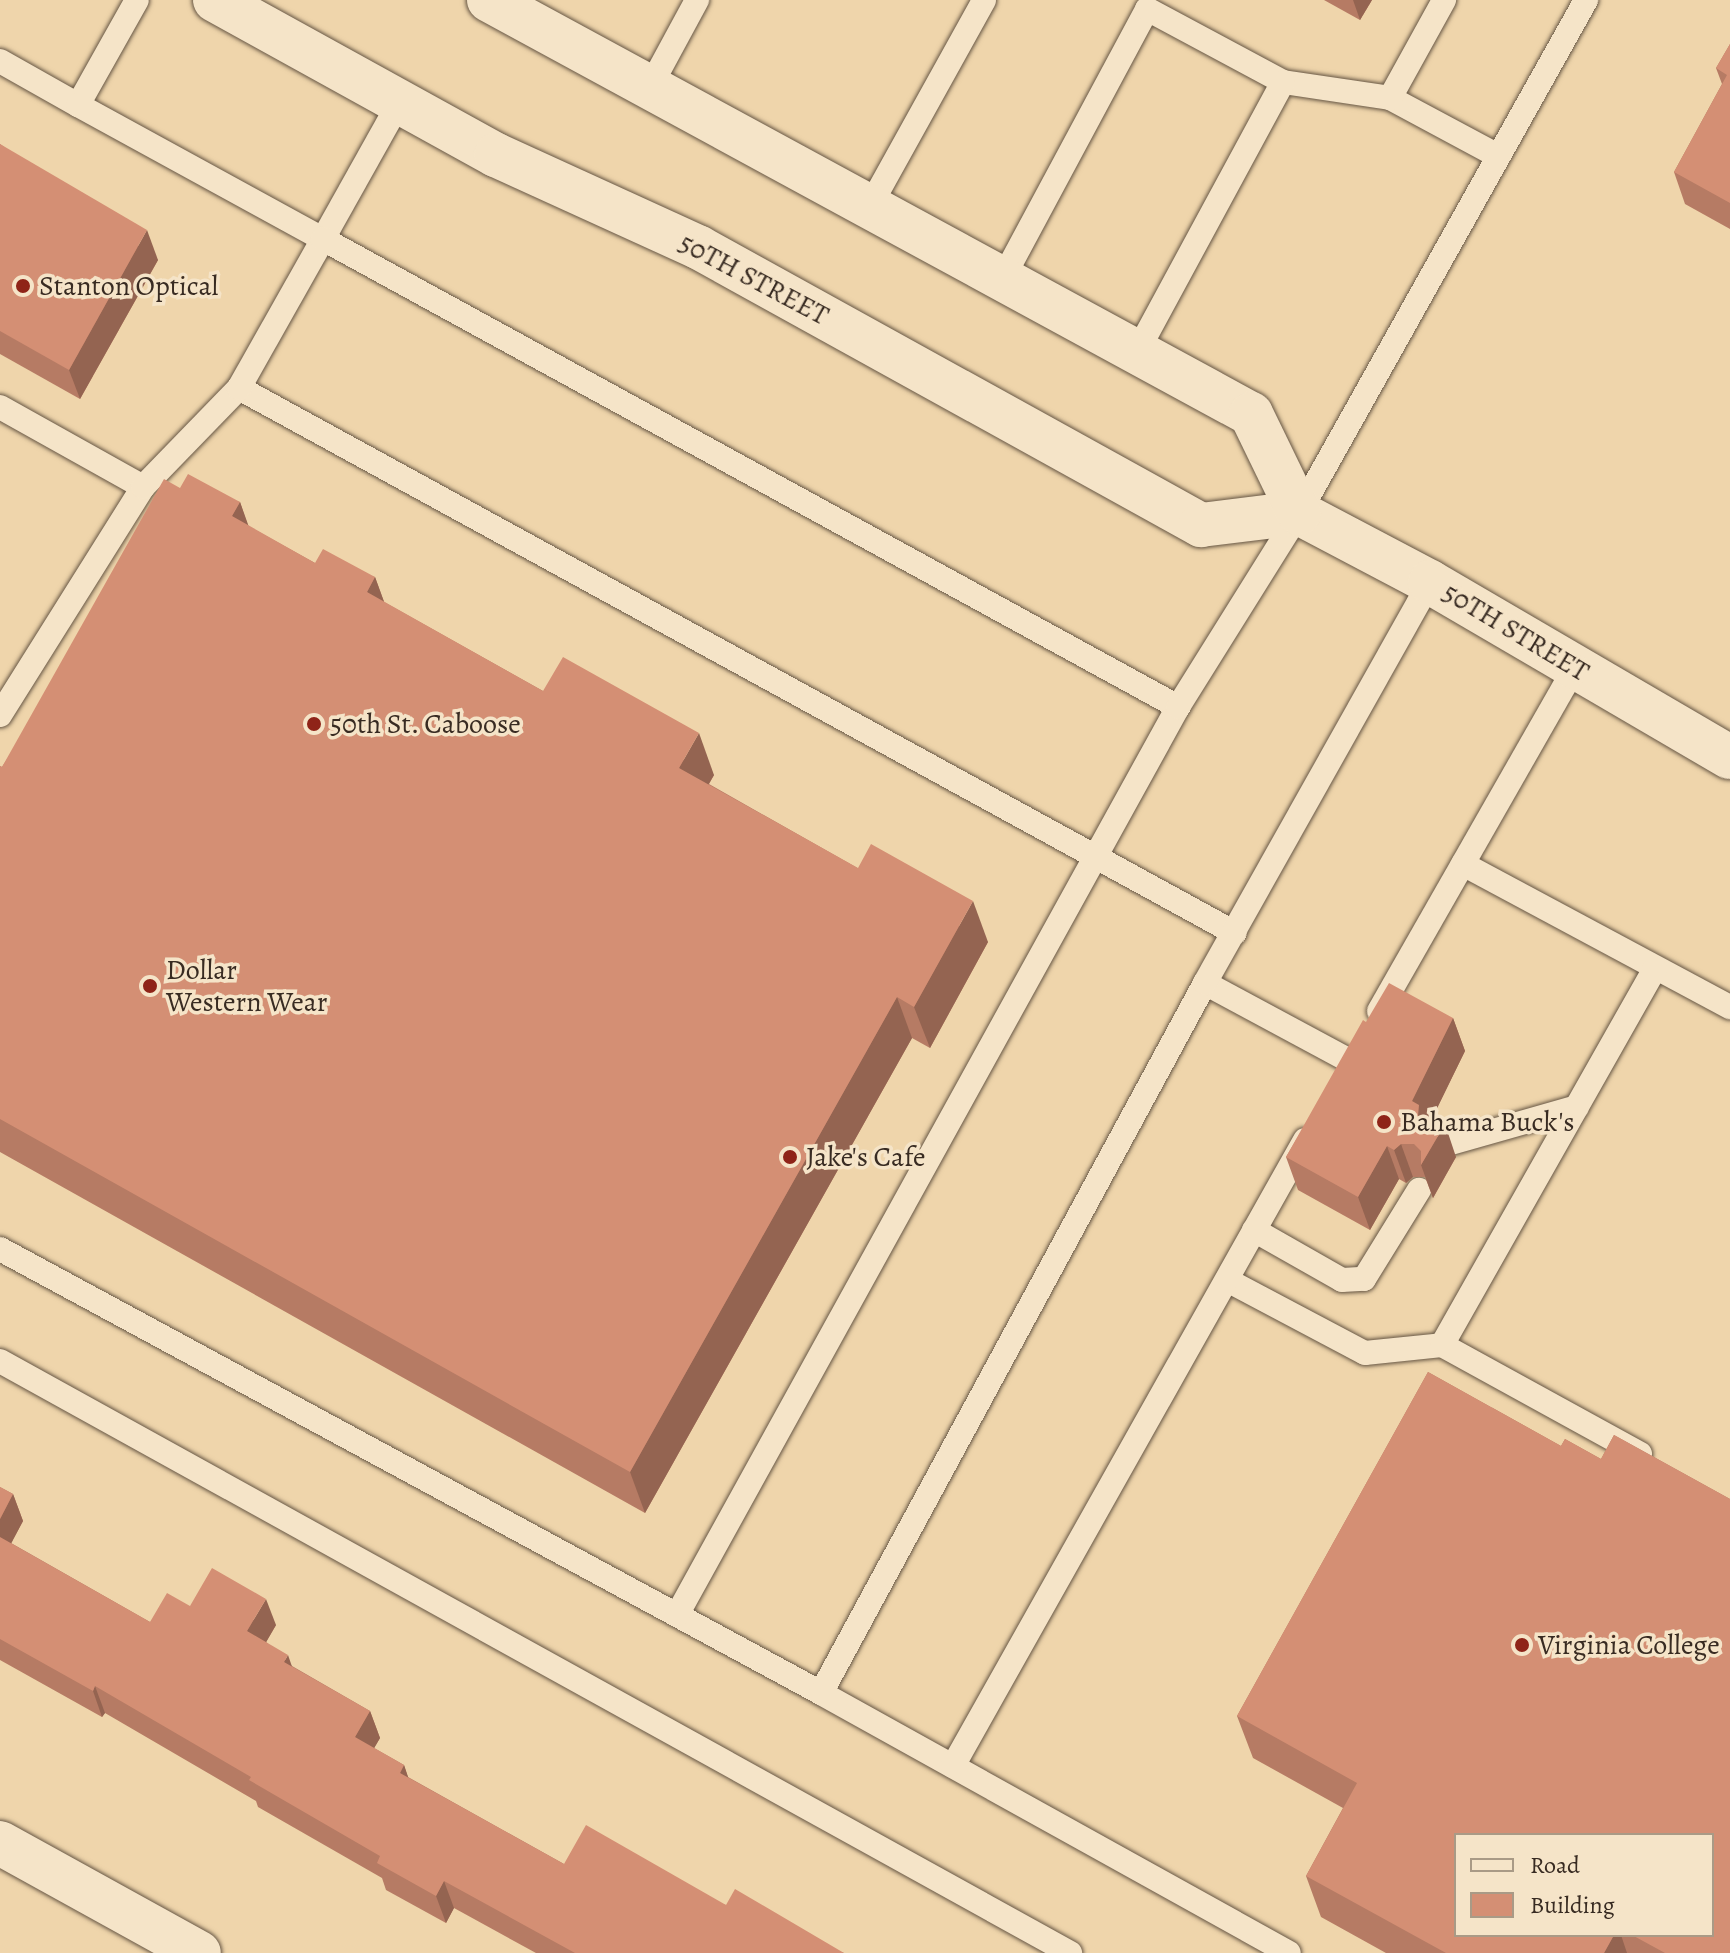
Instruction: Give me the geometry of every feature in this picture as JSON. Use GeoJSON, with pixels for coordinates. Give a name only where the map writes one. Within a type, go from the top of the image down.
{"type":"FeatureCollection","features":[{"type":"Feature","properties":{"kind":"main road","name":"50TH STREET"},"geometry":{"type":"LineString","coordinates":[[215,0],[496,155],[698,247],[1201,525],[1299,513],[1430,582],[1730,757]]}},
{"type":"Feature","properties":{"kind":"main road"},"geometry":{"type":"LineString","coordinates":[[510,5],[650,87],[1251,414],[1299,513]]}},
{"type":"Feature","properties":{"kind":"main road"},"geometry":{"type":"LineString","coordinates":[[0,1843],[199,1953]]}},
{"type":"Feature","properties":{"kind":"lane"},"geometry":{"type":"LineString","coordinates":[[78,105],[137,0]]}},
{"type":"Feature","properties":{"kind":"lane"},"geometry":{"type":"LineString","coordinates":[[650,87],[697,0]]}},
{"type":"Feature","properties":{"kind":"lane"},"geometry":{"type":"LineString","coordinates":[[870,206],[984,0]]}},
{"type":"Feature","properties":{"kind":"lane"},"geometry":{"type":"LineString","coordinates":[[1390,98],[1444,0]]}},
{"type":"Feature","properties":{"kind":"lane"},"geometry":{"type":"LineString","coordinates":[[677,1615],[1178,707],[1299,513],[1586,0]]}},
{"type":"Feature","properties":{"kind":"lane"},"geometry":{"type":"LineString","coordinates":[[1003,278],[1147,9],[1283,82],[1390,98],[1498,156]]}},
{"type":"Feature","properties":{"kind":"lane"},"geometry":{"type":"LineString","coordinates":[[0,61],[1178,707]]}},
{"type":"Feature","properties":{"kind":"lane"},"geometry":{"type":"LineString","coordinates":[[1138,350],[1283,82]]}},
{"type":"Feature","properties":{"kind":"lane"},"geometry":{"type":"LineString","coordinates":[[0,715],[143,487],[239,388],[400,101]]}},
{"type":"Feature","properties":{"kind":"lane"},"geometry":{"type":"LineString","coordinates":[[239,388],[1235,933]]}},
{"type":"Feature","properties":{"kind":"lane"},"geometry":{"type":"LineString","coordinates":[[0,407],[143,487]]}},
{"type":"Feature","properties":{"kind":"lane"},"geometry":{"type":"LineString","coordinates":[[821,1693],[1205,983],[1430,582]]}},
{"type":"Feature","properties":{"kind":"lane"},"geometry":{"type":"LineString","coordinates":[[1335,1087],[1575,667]]}},
{"type":"Feature","properties":{"kind":"lane"},"geometry":{"type":"LineString","coordinates":[[1463,864],[1730,1007]]}},
{"type":"Feature","properties":{"kind":"lane"},"geometry":{"type":"LineString","coordinates":[[1442,1345],[1655,969]]}},
{"type":"Feature","properties":{"kind":"lane"},"geometry":{"type":"LineString","coordinates":[[1205,983],[1350,1061]]}},
{"type":"Feature","properties":{"kind":"lane"},"geometry":{"type":"LineString","coordinates":[[1444,1145],[1577,1107]]}},
{"type":"Feature","properties":{"kind":"lane"},"geometry":{"type":"LineString","coordinates":[[953,1766],[1320,1113]]}},
{"type":"Feature","properties":{"kind":"lane"},"geometry":{"type":"LineString","coordinates":[[1254,1230],[1342,1280],[1364,1279],[1419,1190]]}},
{"type":"Feature","properties":{"kind":"lane"},"geometry":{"type":"LineString","coordinates":[[0,1249],[821,1693],[1289,1953]]}},
{"type":"Feature","properties":{"kind":"lane"},"geometry":{"type":"LineString","coordinates":[[1227,1280],[1365,1353],[1442,1345],[1659,1464]]}},
{"type":"Feature","properties":{"kind":"lane"},"geometry":{"type":"LineString","coordinates":[[0,1361],[1070,1953]]}},
{"type":"Feature","properties":{"kind":"building"},"geometry":{"type":"Polygon","coordinates":[[[1730,44],[1730,203],[1674,172],[1727,75],[1716,68],[1730,44]]]}},
{"type":"Feature","properties":{"kind":"building"},"geometry":{"type":"Polygon","coordinates":[[[0,144],[147,230],[69,370],[0,331],[0,144]]]}},
{"type":"Feature","properties":{"kind":"building"},"geometry":{"type":"Polygon","coordinates":[[[188,474],[240,502],[232,516],[315,563],[323,549],[375,577],[367,592],[543,691],[563,657],[699,733],[679,768],[858,868],[871,844],[973,901],[914,1007],[897,997],[630,1472],[0,1119],[0,766],[164,479],[180,488],[188,474]]]}},
{"type":"Feature","properties":{"kind":"building","name":"Bahama Buck's"},"geometry":{"type":"Polygon","coordinates":[[[1389,983],[1453,1018],[1412,1101],[1419,1105],[1418,1116],[1422,1124],[1429,1127],[1445,1124],[1421,1165],[1421,1151],[1414,1144],[1401,1144],[1394,1150],[1387,1146],[1358,1197],[1286,1157],[1363,1020],[1366,1022],[1389,983]]]}},
{"type":"Feature","properties":{"kind":"building","name":"Virginia College"},"geometry":{"type":"Polygon","coordinates":[[[1428,1372],[1561,1446],[1565,1439],[1601,1459],[1614,1435],[1730,1499],[1730,1953],[1665,1953],[1636,1937],[1714,1937],[1714,1833],[1454,1833],[1454,1937],[1613,1937],[1604,1953],[1446,1953],[1306,1876],[1357,1783],[1237,1716],[1428,1372]]]}},
{"type":"Feature","properties":{"kind":"building"},"geometry":{"type":"Polygon","coordinates":[[[0,1487],[13,1494],[0,1519],[0,1487]]]}},
{"type":"Feature","properties":{"kind":"building"},"geometry":{"type":"Polygon","coordinates":[[[0,1537],[150,1622],[167,1593],[190,1606],[212,1568],[266,1599],[247,1631],[288,1655],[284,1662],[370,1711],[355,1737],[404,1765],[400,1773],[564,1864],[586,1825],[726,1905],[735,1889],[844,1953],[575,1953],[444,1881],[436,1896],[377,1863],[380,1856],[249,1780],[251,1777],[95,1686],[93,1691],[0,1639],[0,1537]]]}},
{"type":"Feature","properties":{"kind":"place","name":"Stanton Optical"},"geometry":{"type":"Point","coordinates":[23,286]}},
{"type":"Feature","properties":{"kind":"place","name":"50th St. Caboose"},"geometry":{"type":"Point","coordinates":[314,724]}},
{"type":"Feature","properties":{"kind":"place","name":"Dollar Western Wear"},"geometry":{"type":"Point","coordinates":[150,986]}},
{"type":"Feature","properties":{"kind":"place","name":"Bahama Buck's"},"geometry":{"type":"Point","coordinates":[1384,1122]}},
{"type":"Feature","properties":{"kind":"place","name":"Jake's Cafe"},"geometry":{"type":"Point","coordinates":[790,1157]}},
{"type":"Feature","properties":{"kind":"place","name":"Virginia College"},"geometry":{"type":"Point","coordinates":[1522,1645]}}]}
